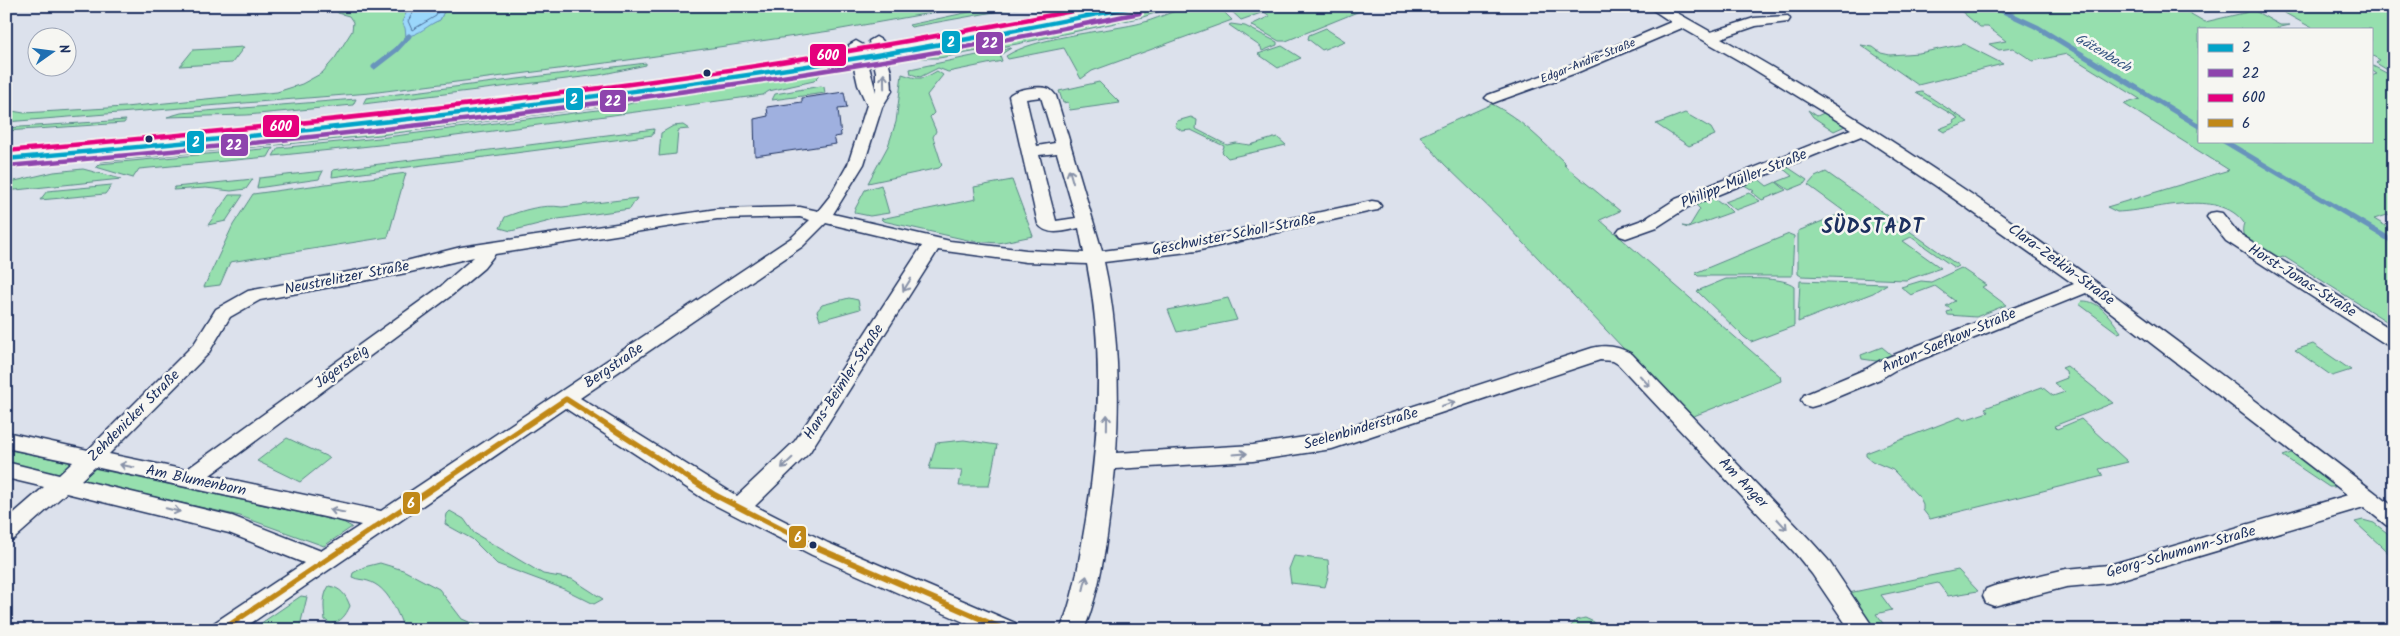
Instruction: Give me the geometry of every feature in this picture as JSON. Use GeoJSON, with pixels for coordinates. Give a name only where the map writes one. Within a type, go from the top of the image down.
{"type":"FeatureCollection","features":[{"type":"Feature","properties":{"kind":"main road"},"geometry":{"type":"LineString","coordinates":[[6,143],[269,121],[470,100],[631,78],[868,50],[1072,6]]}},
{"type":"Feature","properties":{"kind":"main road"},"geometry":{"type":"LineString","coordinates":[[6,159],[129,149],[421,120],[1140,6]]}},
{"type":"Feature","properties":{"kind":"street","name":"Clara-Zetkin-Straße"},"geometry":{"type":"LineString","coordinates":[[1654,6],[1710,37],[1863,130],[2016,232],[2090,285],[2394,519]]}},
{"type":"Feature","properties":{"kind":"street"},"geometry":{"type":"LineString","coordinates":[[1710,37],[1737,26],[1759,21],[1783,19]]}},
{"type":"Feature","properties":{"kind":"street","name":"Edgar-Andre-Straße"},"geometry":{"type":"LineString","coordinates":[[1493,98],[1571,70],[1683,22]]}},
{"type":"Feature","properties":{"kind":"street","name":"Bergstraße"},"geometry":{"type":"LineString","coordinates":[[222,630],[797,242],[837,201],[850,178],[868,135],[875,104],[867,92],[868,50]]}},
{"type":"Feature","properties":{"kind":"street"},"geometry":{"type":"LineString","coordinates":[[1072,630],[1091,558],[1106,462],[1108,389],[1106,360],[1094,258],[1085,222],[1048,96],[1040,91],[1020,94],[1016,97],[1047,224],[1055,227],[1085,222]]}},
{"type":"Feature","properties":{"kind":"street","name":"Philipp-Müller-Straße"},"geometry":{"type":"LineString","coordinates":[[1626,232],[1651,223],[1682,203],[1863,130]]}},
{"type":"Feature","properties":{"kind":"street"},"geometry":{"type":"LineString","coordinates":[[1030,152],[1063,147]]}},
{"type":"Feature","properties":{"kind":"street","name":"Geschwister-Scholl-Straße"},"geometry":{"type":"LineString","coordinates":[[824,216],[933,243],[1026,256],[1094,258],[1196,245],[1372,206]]}},
{"type":"Feature","properties":{"kind":"street","name":"Neustrelitzer Straße"},"geometry":{"type":"LineString","coordinates":[[254,295],[406,267],[461,253],[699,215],[786,211],[824,216]]}},
{"type":"Feature","properties":{"kind":"street","name":"Horst-Jonas-Straße"},"geometry":{"type":"LineString","coordinates":[[2216,217],[2232,237],[2394,340]]}},
{"type":"Feature","properties":{"kind":"street","name":"Hans-Beimler-Straße"},"geometry":{"type":"LineString","coordinates":[[740,507],[802,447],[933,243]]}},
{"type":"Feature","properties":{"kind":"street","name":"Jägersteig"},"geometry":{"type":"LineString","coordinates":[[190,479],[446,291],[478,264],[489,249]]}},
{"type":"Feature","properties":{"kind":"street","name":"Anton-Saefkow-Straße"},"geometry":{"type":"LineString","coordinates":[[1810,400],[1873,374],[1897,361],[2052,298],[2090,285]]}},
{"type":"Feature","properties":{"kind":"street","name":"Zehdenicker Straße"},"geometry":{"type":"LineString","coordinates":[[6,532],[92,458],[200,349],[224,313],[254,295]]}},
{"type":"Feature","properties":{"kind":"street","name":"Seelenbinderstraße"},"geometry":{"type":"LineString","coordinates":[[1106,462],[1270,452],[1332,441],[1608,352]]}},
{"type":"Feature","properties":{"kind":"street","name":"Am Anger"},"geometry":{"type":"LineString","coordinates":[[1608,352],[1617,354],[1625,359],[1803,547],[1820,567],[1863,630]]}},
{"type":"Feature","properties":{"kind":"street"},"geometry":{"type":"LineString","coordinates":[[566,399],[678,472],[820,549],[1007,630]]}},
{"type":"Feature","properties":{"kind":"street","name":"Am Blumenborn"},"geometry":{"type":"LineString","coordinates":[[6,440],[385,521]]}},
{"type":"Feature","properties":{"kind":"street"},"geometry":{"type":"LineString","coordinates":[[6,470],[232,525],[308,554],[322,562]]}},
{"type":"Feature","properties":{"kind":"street","name":"Georg-Schumann-Straße"},"geometry":{"type":"LineString","coordinates":[[1994,596],[2066,578],[2109,574],[2367,498]]}},
{"type":"Feature","properties":{"kind":"green space"},"geometry":{"type":"Polygon","coordinates":[[[334,6],[416,6],[407,11],[406,36],[440,20],[445,9],[443,6],[970,6],[830,31],[621,61],[370,93],[6,122],[6,110],[24,113],[125,107],[277,92],[302,84],[322,73],[335,58],[352,31],[353,22],[349,16],[338,13],[334,6]]]}},
{"type":"Feature","properties":{"kind":"green space"},"geometry":{"type":"Polygon","coordinates":[[[997,6],[1027,6],[911,27],[909,25],[997,6]]]}},
{"type":"Feature","properties":{"kind":"green space"},"geometry":{"type":"Polygon","coordinates":[[[1166,6],[1176,6],[1143,17],[1017,44],[939,58],[917,58],[916,55],[1166,6]]]}},
{"type":"Feature","properties":{"kind":"green space"},"geometry":{"type":"Polygon","coordinates":[[[1226,6],[1372,6],[1286,41],[1279,41],[1251,25],[1270,16],[1264,12],[1241,20],[1226,6]]]}},
{"type":"Feature","properties":{"kind":"green space"},"geometry":{"type":"Polygon","coordinates":[[[1955,6],[2179,7],[2205,22],[2248,12],[2239,6],[2246,6],[2280,25],[2290,25],[2276,28],[2198,28],[2198,142],[2372,142],[2372,76],[2377,74],[2372,71],[2372,66],[2394,77],[2394,213],[2374,219],[2394,231],[2394,326],[2283,256],[2274,259],[2251,245],[2244,236],[2244,223],[2233,212],[2219,206],[2202,203],[2185,204],[2117,212],[2107,207],[2229,170],[2124,104],[2140,99],[2067,54],[2033,61],[2013,48],[1999,50],[1989,44],[2006,41],[1988,27],[1980,27],[1955,6]]]}},
{"type":"Feature","properties":{"kind":"green space"},"geometry":{"type":"Polygon","coordinates":[[[2272,6],[2394,6],[2394,74],[2376,63],[2380,60],[2372,56],[2372,28],[2312,28],[2272,6]]]}},
{"type":"Feature","properties":{"kind":"green space"},"geometry":{"type":"Polygon","coordinates":[[[1192,7],[1204,9],[1219,7],[1232,20],[1092,71],[1081,79],[1064,48],[1008,59],[1006,56],[1034,44],[1137,24],[1192,7]]]}},
{"type":"Feature","properties":{"kind":"green space"},"geometry":{"type":"Polygon","coordinates":[[[1229,25],[1245,26],[1277,42],[1277,45],[1262,51],[1261,47],[1229,25]]]}},
{"type":"Feature","properties":{"kind":"green space"},"geometry":{"type":"Polygon","coordinates":[[[1326,28],[1345,41],[1322,50],[1308,39],[1309,35],[1326,28]]]}},
{"type":"Feature","properties":{"kind":"green space"},"geometry":{"type":"Polygon","coordinates":[[[1964,44],[2003,64],[1918,85],[1861,45],[1873,47],[1881,53],[1890,55],[1919,53],[1964,44]]]}},
{"type":"Feature","properties":{"kind":"green space"},"geometry":{"type":"Polygon","coordinates":[[[1282,46],[1301,58],[1278,68],[1258,54],[1282,46]]]}},
{"type":"Feature","properties":{"kind":"green space"},"geometry":{"type":"Polygon","coordinates":[[[244,47],[232,63],[180,66],[193,50],[244,47]]]}},
{"type":"Feature","properties":{"kind":"green space"},"geometry":{"type":"Polygon","coordinates":[[[1011,48],[1000,55],[1002,61],[948,72],[938,68],[920,77],[911,74],[910,69],[1011,48]]]}},
{"type":"Feature","properties":{"kind":"green space"},"geometry":{"type":"Polygon","coordinates":[[[824,54],[825,58],[414,115],[6,153],[416,111],[824,54]]]}},
{"type":"Feature","properties":{"kind":"green space"},"geometry":{"type":"Polygon","coordinates":[[[646,63],[646,65],[599,75],[363,104],[366,98],[646,63]]]}},
{"type":"Feature","properties":{"kind":"green space"},"geometry":{"type":"Polygon","coordinates":[[[937,71],[943,75],[927,95],[934,113],[930,117],[936,131],[933,137],[942,165],[939,168],[868,183],[888,146],[896,122],[902,74],[920,78],[937,71]]]}},
{"type":"Feature","properties":{"kind":"green space"},"geometry":{"type":"Polygon","coordinates":[[[820,75],[814,81],[769,91],[763,95],[418,141],[273,156],[278,148],[379,138],[613,108],[640,101],[820,75]]]}},
{"type":"Feature","properties":{"kind":"green space"},"geometry":{"type":"Polygon","coordinates":[[[1099,82],[1120,103],[1070,110],[1068,102],[1063,103],[1059,91],[1099,82]]]}},
{"type":"Feature","properties":{"kind":"green space"},"geometry":{"type":"Polygon","coordinates":[[[824,87],[825,93],[772,100],[775,94],[824,87]]]}},
{"type":"Feature","properties":{"kind":"green space"},"geometry":{"type":"Polygon","coordinates":[[[1922,92],[1968,122],[1944,132],[1939,129],[1954,123],[1953,121],[1958,118],[1916,93],[1922,92]]]}},
{"type":"Feature","properties":{"kind":"green space"},"geometry":{"type":"Polygon","coordinates":[[[356,99],[353,105],[247,115],[167,117],[181,113],[356,99]]]}},
{"type":"Feature","properties":{"kind":"green space"},"geometry":{"type":"Polygon","coordinates":[[[633,100],[607,106],[380,135],[100,162],[101,160],[382,132],[633,100]]]}},
{"type":"Feature","properties":{"kind":"green space"},"geometry":{"type":"Polygon","coordinates":[[[1492,104],[1512,116],[1531,131],[1566,164],[1564,165],[1620,211],[1600,220],[1780,376],[1781,381],[1689,418],[1507,225],[1444,164],[1420,136],[1492,104]]]}},
{"type":"Feature","properties":{"kind":"green space"},"geometry":{"type":"Polygon","coordinates":[[[1808,110],[1817,116],[1826,112],[1845,126],[1834,131],[1813,117],[1808,110]]]}},
{"type":"Feature","properties":{"kind":"green space"},"geometry":{"type":"Polygon","coordinates":[[[1685,113],[1711,128],[1715,135],[1689,146],[1656,124],[1685,113]]]}},
{"type":"Feature","properties":{"kind":"green space"},"geometry":{"type":"Polygon","coordinates":[[[1191,117],[1197,120],[1196,129],[1227,145],[1236,143],[1250,145],[1277,137],[1286,145],[1228,158],[1222,152],[1224,146],[1191,130],[1182,131],[1175,126],[1177,121],[1191,117]]]}},
{"type":"Feature","properties":{"kind":"green space"},"geometry":{"type":"Polygon","coordinates":[[[126,120],[124,123],[6,131],[6,128],[126,120]]]}},
{"type":"Feature","properties":{"kind":"green space"},"geometry":{"type":"Polygon","coordinates":[[[683,125],[689,129],[678,130],[676,154],[659,156],[661,133],[673,126],[683,125]]]}},
{"type":"Feature","properties":{"kind":"green space"},"geometry":{"type":"Polygon","coordinates":[[[654,129],[653,135],[332,177],[333,170],[654,129]]]}},
{"type":"Feature","properties":{"kind":"green space"},"geometry":{"type":"Polygon","coordinates":[[[273,148],[268,157],[139,169],[133,178],[96,167],[99,164],[273,148]]]}},
{"type":"Feature","properties":{"kind":"green space"},"geometry":{"type":"Polygon","coordinates":[[[1786,166],[1807,180],[1804,184],[1789,190],[1777,182],[1792,176],[1781,167],[1786,166]]]}},
{"type":"Feature","properties":{"kind":"green space"},"geometry":{"type":"Polygon","coordinates":[[[83,169],[121,179],[6,191],[6,183],[54,172],[83,169]]]}},
{"type":"Feature","properties":{"kind":"green space"},"geometry":{"type":"Polygon","coordinates":[[[323,171],[319,179],[257,188],[259,178],[323,171]]]}},
{"type":"Feature","properties":{"kind":"green space"},"geometry":{"type":"Polygon","coordinates":[[[1826,172],[1959,266],[1955,268],[1911,237],[1903,241],[1941,268],[1906,280],[1801,276],[1798,274],[1798,231],[1845,212],[1808,185],[1815,177],[1826,172]]]}},
{"type":"Feature","properties":{"kind":"green space"},"geometry":{"type":"Polygon","coordinates":[[[406,173],[388,237],[230,262],[220,285],[204,287],[233,225],[253,194],[406,173]]]}},
{"type":"Feature","properties":{"kind":"green space"},"geometry":{"type":"Polygon","coordinates":[[[1756,177],[1767,186],[1776,182],[1786,190],[1762,200],[1752,192],[1754,191],[1741,183],[1756,177]]]}},
{"type":"Feature","properties":{"kind":"green space"},"geometry":{"type":"Polygon","coordinates":[[[253,179],[246,189],[231,191],[206,188],[173,190],[175,187],[253,179]]]}},
{"type":"Feature","properties":{"kind":"green space"},"geometry":{"type":"Polygon","coordinates":[[[1012,180],[1033,236],[998,243],[972,241],[881,219],[976,199],[974,187],[1012,180]]]}},
{"type":"Feature","properties":{"kind":"green space"},"geometry":{"type":"Polygon","coordinates":[[[112,185],[105,194],[40,200],[47,191],[112,185]]]}},
{"type":"Feature","properties":{"kind":"green space"},"geometry":{"type":"Polygon","coordinates":[[[881,185],[889,213],[870,216],[855,213],[854,211],[865,190],[881,185]]]}},
{"type":"Feature","properties":{"kind":"green space"},"geometry":{"type":"Polygon","coordinates":[[[1749,193],[1760,201],[1736,210],[1725,202],[1749,193]]]}},
{"type":"Feature","properties":{"kind":"green space"},"geometry":{"type":"Polygon","coordinates":[[[229,195],[243,195],[226,221],[208,225],[229,195]]]}},
{"type":"Feature","properties":{"kind":"green space"},"geometry":{"type":"Polygon","coordinates":[[[1709,195],[1721,204],[1723,203],[1732,212],[1688,228],[1682,226],[1689,227],[1700,209],[1695,204],[1699,199],[1709,195]]]}},
{"type":"Feature","properties":{"kind":"green space"},"geometry":{"type":"Polygon","coordinates":[[[637,198],[630,209],[558,219],[511,231],[500,228],[505,217],[533,208],[562,207],[637,198]]]}},
{"type":"Feature","properties":{"kind":"green space"},"geometry":{"type":"Polygon","coordinates":[[[1789,234],[1794,236],[1792,276],[1698,276],[1695,273],[1789,234]]]}},
{"type":"Feature","properties":{"kind":"green space"},"geometry":{"type":"Polygon","coordinates":[[[1961,268],[1986,285],[1982,287],[2006,305],[1976,317],[1948,315],[1947,312],[1952,310],[1946,306],[1955,301],[1935,286],[1911,295],[1901,287],[1921,281],[1931,282],[1961,268]]]}},
{"type":"Feature","properties":{"kind":"green space"},"geometry":{"type":"Polygon","coordinates":[[[1726,279],[1772,279],[1794,286],[1794,326],[1751,342],[1697,291],[1726,279]]]}},
{"type":"Feature","properties":{"kind":"green space"},"geometry":{"type":"Polygon","coordinates":[[[1800,281],[1887,284],[1873,293],[1798,322],[1800,281]]]}},
{"type":"Feature","properties":{"kind":"green space"},"geometry":{"type":"Polygon","coordinates":[[[849,298],[858,300],[860,309],[820,320],[817,311],[822,305],[849,298]]]}},
{"type":"Feature","properties":{"kind":"green space"},"geometry":{"type":"Polygon","coordinates":[[[1228,298],[1237,320],[1177,332],[1168,310],[1228,298]]]}},
{"type":"Feature","properties":{"kind":"green space"},"geometry":{"type":"Polygon","coordinates":[[[2082,301],[2100,307],[2121,332],[2118,333],[2079,304],[2082,301]]]}},
{"type":"Feature","properties":{"kind":"green space"},"geometry":{"type":"Polygon","coordinates":[[[2313,344],[2351,370],[2332,376],[2295,350],[2313,344]]]}},
{"type":"Feature","properties":{"kind":"green space"},"geometry":{"type":"Polygon","coordinates":[[[1882,347],[1894,357],[1883,362],[1862,359],[1861,355],[1882,347]]]}},
{"type":"Feature","properties":{"kind":"green space"},"geometry":{"type":"Polygon","coordinates":[[[2067,366],[2113,403],[2054,426],[2057,429],[2081,419],[2128,462],[2099,469],[2103,476],[1930,519],[1923,510],[1920,498],[1893,470],[1872,461],[1866,456],[1866,453],[1960,417],[1964,420],[1988,412],[1985,408],[2042,387],[2053,396],[2065,392],[2054,383],[2067,378],[2066,371],[2062,368],[2067,366]]]}},
{"type":"Feature","properties":{"kind":"green space"},"geometry":{"type":"Polygon","coordinates":[[[287,438],[330,458],[300,482],[257,461],[287,438]]]}},
{"type":"Feature","properties":{"kind":"green space"},"geometry":{"type":"Polygon","coordinates":[[[964,440],[997,445],[989,486],[959,486],[962,470],[929,469],[936,443],[964,440]]]}},
{"type":"Feature","properties":{"kind":"green space"},"geometry":{"type":"Polygon","coordinates":[[[6,449],[78,464],[63,477],[6,465],[6,449]]]}},
{"type":"Feature","properties":{"kind":"green space"},"geometry":{"type":"Polygon","coordinates":[[[2294,452],[2333,483],[2335,487],[2329,487],[2283,456],[2294,452]]]}},
{"type":"Feature","properties":{"kind":"green space"},"geometry":{"type":"Polygon","coordinates":[[[93,468],[343,522],[352,527],[324,546],[240,516],[79,480],[93,468]]]}},
{"type":"Feature","properties":{"kind":"green space"},"geometry":{"type":"Polygon","coordinates":[[[450,511],[464,519],[474,533],[543,574],[572,579],[603,599],[594,604],[564,589],[497,564],[472,539],[445,524],[447,514],[450,511]]]}},
{"type":"Feature","properties":{"kind":"green space"},"geometry":{"type":"Polygon","coordinates":[[[2363,520],[2374,523],[2394,538],[2394,558],[2355,522],[2363,520]]]}},
{"type":"Feature","properties":{"kind":"green space"},"geometry":{"type":"Polygon","coordinates":[[[1294,556],[1328,560],[1329,573],[1325,587],[1291,583],[1289,569],[1294,556]]]}},
{"type":"Feature","properties":{"kind":"green space"},"geometry":{"type":"Polygon","coordinates":[[[380,563],[403,570],[439,589],[462,619],[488,630],[404,629],[391,601],[381,588],[368,581],[352,577],[353,573],[364,567],[380,563]]]}},
{"type":"Feature","properties":{"kind":"green space"},"geometry":{"type":"Polygon","coordinates":[[[1958,570],[1978,591],[1948,596],[1938,583],[1881,595],[1892,610],[1876,614],[1888,630],[1868,630],[1844,594],[1958,570]]]}},
{"type":"Feature","properties":{"kind":"green space"},"geometry":{"type":"Polygon","coordinates":[[[329,586],[337,588],[347,599],[350,606],[343,618],[331,624],[325,620],[324,607],[324,598],[329,586]]]}},
{"type":"Feature","properties":{"kind":"green space"},"geometry":{"type":"Polygon","coordinates":[[[301,596],[307,597],[299,630],[251,630],[301,596]]]}},
{"type":"Feature","properties":{"kind":"green space"},"geometry":{"type":"Polygon","coordinates":[[[1585,618],[1594,622],[1600,630],[1571,630],[1571,626],[1576,620],[1585,618]]]}},
{"type":"Feature","properties":{"kind":"water"},"geometry":{"type":"Polygon","coordinates":[[[416,6],[443,6],[445,9],[440,20],[415,34],[406,36],[402,22],[407,11],[416,6]]]}},
{"type":"Feature","properties":{"kind":"building"},"geometry":{"type":"Polygon","coordinates":[[[844,92],[847,108],[838,109],[841,136],[834,137],[836,144],[755,156],[754,119],[768,116],[767,107],[802,102],[802,98],[844,92]]]}},
{"type":"Feature","properties":{"kind":"waterway","name":"Gätenbach"},"geometry":{"type":"LineString","coordinates":[[1992,6],[2037,27],[2198,125]]}},
{"type":"Feature","properties":{"kind":"waterway"},"geometry":{"type":"LineString","coordinates":[[374,67],[396,50],[409,36]]}},
{"type":"Feature","properties":{"kind":"waterway","name":"Gätenbach"},"geometry":{"type":"LineString","coordinates":[[2226,142],[2394,242]]}},
{"type":"Feature","properties":{"kind":"transit line","name":"600"},"geometry":{"type":"LineString","coordinates":[[6,151],[281,126],[418,111],[691,76],[963,32],[1099,6]]}},
{"type":"Feature","properties":{"kind":"transit line","name":"2"},"geometry":{"type":"LineString","coordinates":[[6,159],[345,127],[683,85],[907,50],[1138,6]]}},
{"type":"Feature","properties":{"kind":"transit line","name":"22"},"geometry":{"type":"LineString","coordinates":[[7,166],[346,134],[684,92],[996,42],[1140,13]]}},
{"type":"Feature","properties":{"kind":"transit line","name":"6"},"geometry":{"type":"LineString","coordinates":[[222,630],[566,399],[715,495],[820,549],[1006,630]]}},
{"type":"Feature","properties":{"kind":"district","name":"SÜDSTADT"},"geometry":{"type":"Point","coordinates":[1873,228]}}]}
